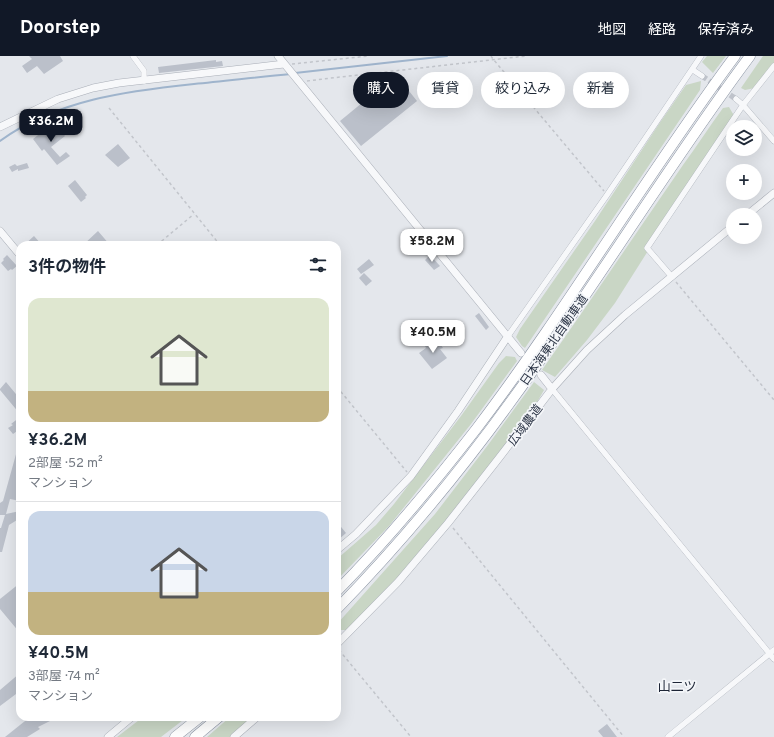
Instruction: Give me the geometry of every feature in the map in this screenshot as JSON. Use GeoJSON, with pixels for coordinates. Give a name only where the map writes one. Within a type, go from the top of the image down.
{"type":"FeatureCollection","features":[{"type":"Feature","properties":{"kind":"highway","name":"日本海東北自動車道"},"geometry":{"type":"LineString","coordinates":[[341,587],[382,544],[411,510],[477,427],[530,354],[680,133],[735,56]]}},
{"type":"Feature","properties":{"kind":"highway","name":"日本海東北自動車道"},"geometry":{"type":"LineString","coordinates":[[341,605],[420,518],[490,430],[540,362],[691,139],[750,56]]}},
{"type":"Feature","properties":{"kind":"highway"},"geometry":{"type":"LineString","coordinates":[[175,737],[195,721]]}},
{"type":"Feature","properties":{"kind":"highway"},"geometry":{"type":"LineString","coordinates":[[195,737],[214,721]]}},
{"type":"Feature","properties":{"kind":"street"},"geometry":{"type":"LineString","coordinates":[[133,56],[144,71],[144,80]]}},
{"type":"Feature","properties":{"kind":"street"},"geometry":{"type":"LineString","coordinates":[[278,56],[521,353]]}},
{"type":"Feature","properties":{"kind":"street"},"geometry":{"type":"LineString","coordinates":[[341,547],[356,534],[411,476],[608,195],[702,56]]}},
{"type":"Feature","properties":{"kind":"street"},"geometry":{"type":"LineString","coordinates":[[672,277],[647,248],[743,105],[774,66]]}},
{"type":"Feature","properties":{"kind":"street"},"geometry":{"type":"LineString","coordinates":[[0,127],[58,99],[93,88],[144,80],[286,67]]}},
{"type":"Feature","properties":{"kind":"street"},"geometry":{"type":"LineString","coordinates":[[693,70],[702,76]]}},
{"type":"Feature","properties":{"kind":"street"},"geometry":{"type":"LineString","coordinates":[[736,99],[774,141]]}},
{"type":"Feature","properties":{"kind":"street"},"geometry":{"type":"LineString","coordinates":[[755,208],[774,192]]}},
{"type":"Feature","properties":{"kind":"street"},"geometry":{"type":"LineString","coordinates":[[0,231],[16,250]]}},
{"type":"Feature","properties":{"kind":"street","name":"広域農道"},"geometry":{"type":"LineString","coordinates":[[341,640],[398,582],[500,458],[552,389],[587,350],[606,332],[726,232]]}},
{"type":"Feature","properties":{"kind":"street"},"geometry":{"type":"LineString","coordinates":[[541,375],[772,652],[774,659]]}},
{"type":"Feature","properties":{"kind":"street"},"geometry":{"type":"LineString","coordinates":[[668,737],[772,652]]}},
{"type":"Feature","properties":{"kind":"street"},"geometry":{"type":"LineString","coordinates":[[108,737],[127,721]]}},
{"type":"Feature","properties":{"kind":"street"},"geometry":{"type":"LineString","coordinates":[[234,737],[252,721]]}},
{"type":"Feature","properties":{"kind":"path"},"geometry":{"type":"LineString","coordinates":[[286,67],[369,56]]}},
{"type":"Feature","properties":{"kind":"path"},"geometry":{"type":"LineString","coordinates":[[491,56],[608,195]]}},
{"type":"Feature","properties":{"kind":"path"},"geometry":{"type":"LineString","coordinates":[[299,81],[526,56]]}},
{"type":"Feature","properties":{"kind":"path"},"geometry":{"type":"LineString","coordinates":[[109,108],[217,241]]}},
{"type":"Feature","properties":{"kind":"path"},"geometry":{"type":"LineString","coordinates":[[162,241],[194,214]]}},
{"type":"Feature","properties":{"kind":"path"},"geometry":{"type":"LineString","coordinates":[[672,277],[774,400]]}},
{"type":"Feature","properties":{"kind":"path"},"geometry":{"type":"LineString","coordinates":[[341,392],[411,476]]}},
{"type":"Feature","properties":{"kind":"path"},"geometry":{"type":"LineString","coordinates":[[448,523],[624,737]]}},
{"type":"Feature","properties":{"kind":"path"},"geometry":{"type":"LineString","coordinates":[[341,652],[411,737]]}},
{"type":"Feature","properties":{"kind":"green space"},"geometry":{"type":"Polygon","coordinates":[[[707,56],[726,56],[713,73],[702,62],[707,56]]]}},
{"type":"Feature","properties":{"kind":"green space"},"geometry":{"type":"Polygon","coordinates":[[[763,56],[774,56],[774,63],[755,88],[745,90],[741,88],[763,56]]]}},
{"type":"Feature","properties":{"kind":"green space"},"geometry":{"type":"Polygon","coordinates":[[[701,81],[700,90],[525,348],[522,346],[516,337],[520,329],[595,221],[686,85],[701,81]]]}},
{"type":"Feature","properties":{"kind":"green space"},"geometry":{"type":"Polygon","coordinates":[[[729,107],[736,119],[726,120],[726,134],[677,205],[615,303],[587,340],[555,377],[542,370],[578,319],[723,108],[729,107]]]}},
{"type":"Feature","properties":{"kind":"green space"},"geometry":{"type":"Polygon","coordinates":[[[506,356],[515,357],[517,361],[471,424],[389,526],[341,576],[341,556],[376,525],[394,504],[499,363],[506,356]]]}},
{"type":"Feature","properties":{"kind":"green space"},"geometry":{"type":"Polygon","coordinates":[[[534,382],[544,390],[528,418],[498,458],[390,588],[348,630],[341,630],[341,620],[435,514],[534,382]]]}},
{"type":"Feature","properties":{"kind":"green space"},"geometry":{"type":"Polygon","coordinates":[[[138,721],[182,721],[161,737],[117,737],[138,721]]]}},
{"type":"Feature","properties":{"kind":"green space"},"geometry":{"type":"Polygon","coordinates":[[[225,721],[250,721],[232,737],[207,737],[225,721]]]}},
{"type":"Feature","properties":{"kind":"building"},"geometry":{"type":"Polygon","coordinates":[[[29,56],[60,56],[63,61],[44,74],[37,66],[27,73],[22,66],[32,59],[29,56]]]}},
{"type":"Feature","properties":{"kind":"building"},"geometry":{"type":"Polygon","coordinates":[[[216,60],[216,62],[222,61],[223,66],[159,73],[158,67],[216,60]]]}},
{"type":"Feature","properties":{"kind":"building"},"geometry":{"type":"Polygon","coordinates":[[[409,91],[417,101],[409,107],[409,91]]]}},
{"type":"Feature","properties":{"kind":"building"},"geometry":{"type":"Polygon","coordinates":[[[356,108],[408,108],[361,146],[340,121],[356,108]]]}},
{"type":"Feature","properties":{"kind":"building"},"geometry":{"type":"Polygon","coordinates":[[[57,125],[65,136],[51,147],[60,157],[66,152],[70,156],[57,165],[44,149],[42,151],[33,139],[42,132],[43,133],[51,127],[53,129],[57,125]]]}},
{"type":"Feature","properties":{"kind":"building"},"geometry":{"type":"Polygon","coordinates":[[[118,144],[130,158],[118,167],[105,155],[118,144]]]}},
{"type":"Feature","properties":{"kind":"building"},"geometry":{"type":"Polygon","coordinates":[[[27,163],[29,168],[18,171],[18,169],[12,172],[9,167],[15,164],[17,166],[27,163]]]}},
{"type":"Feature","properties":{"kind":"building"},"geometry":{"type":"Polygon","coordinates":[[[75,180],[87,195],[81,202],[68,186],[75,180]]]}},
{"type":"Feature","properties":{"kind":"building"},"geometry":{"type":"Polygon","coordinates":[[[98,231],[107,241],[87,241],[98,231]]]}},
{"type":"Feature","properties":{"kind":"building"},"geometry":{"type":"Polygon","coordinates":[[[34,236],[38,241],[28,241],[34,236]]]}},
{"type":"Feature","properties":{"kind":"building"},"geometry":{"type":"Polygon","coordinates":[[[7,255],[16,267],[8,271],[1,263],[4,260],[3,259],[7,255]]]}},
{"type":"Feature","properties":{"kind":"building"},"geometry":{"type":"Polygon","coordinates":[[[430,255],[440,266],[434,270],[425,260],[430,255]]]}},
{"type":"Feature","properties":{"kind":"building"},"geometry":{"type":"Polygon","coordinates":[[[369,259],[374,265],[361,274],[357,269],[369,259]]]}},
{"type":"Feature","properties":{"kind":"building"},"geometry":{"type":"Polygon","coordinates":[[[364,273],[372,281],[366,286],[359,278],[364,273]]]}},
{"type":"Feature","properties":{"kind":"building"},"geometry":{"type":"Polygon","coordinates":[[[479,313],[489,327],[486,330],[475,316],[479,313]]]}},
{"type":"Feature","properties":{"kind":"building"},"geometry":{"type":"Polygon","coordinates":[[[436,338],[443,348],[440,349],[447,358],[432,369],[419,353],[426,348],[425,346],[436,338]]]}},
{"type":"Feature","properties":{"kind":"building"},"geometry":{"type":"Polygon","coordinates":[[[6,382],[16,394],[16,409],[0,390],[6,382]]]}},
{"type":"Feature","properties":{"kind":"building"},"geometry":{"type":"Polygon","coordinates":[[[16,420],[16,432],[13,434],[8,428],[13,425],[11,424],[16,420]]]}},
{"type":"Feature","properties":{"kind":"building"},"geometry":{"type":"Polygon","coordinates":[[[16,454],[16,500],[10,499],[6,514],[16,512],[16,521],[9,525],[2,552],[0,552],[0,528],[5,515],[0,515],[0,503],[3,501],[16,454]]]}},
{"type":"Feature","properties":{"kind":"building"},"geometry":{"type":"Polygon","coordinates":[[[341,527],[346,533],[341,537],[341,527]]]}},
{"type":"Feature","properties":{"kind":"building"},"geometry":{"type":"Polygon","coordinates":[[[16,586],[16,628],[0,609],[0,599],[16,586]]]}},
{"type":"Feature","properties":{"kind":"building"},"geometry":{"type":"Polygon","coordinates":[[[16,676],[16,694],[0,706],[0,690],[16,676]]]}},
{"type":"Feature","properties":{"kind":"building"},"geometry":{"type":"Polygon","coordinates":[[[25,721],[50,721],[38,727],[40,729],[27,737],[5,737],[25,721]]]}},
{"type":"Feature","properties":{"kind":"building"},"geometry":{"type":"Polygon","coordinates":[[[607,724],[617,737],[603,737],[598,731],[607,724]]]}},
{"type":"Feature","properties":{"kind":"waterway"},"geometry":{"type":"LineString","coordinates":[[295,73],[447,56]]}},
{"type":"Feature","properties":{"kind":"waterway"},"geometry":{"type":"LineString","coordinates":[[0,141],[22,127],[45,116],[68,107],[118,94],[291,74]]}},
{"type":"Feature","properties":{"kind":"tunnel"},"geometry":{"type":"LineString","coordinates":[[702,76],[736,99]]}},
{"type":"Feature","properties":{"kind":"district","name":"山二ツ"},"geometry":{"type":"Point","coordinates":[677,686]}}]}
